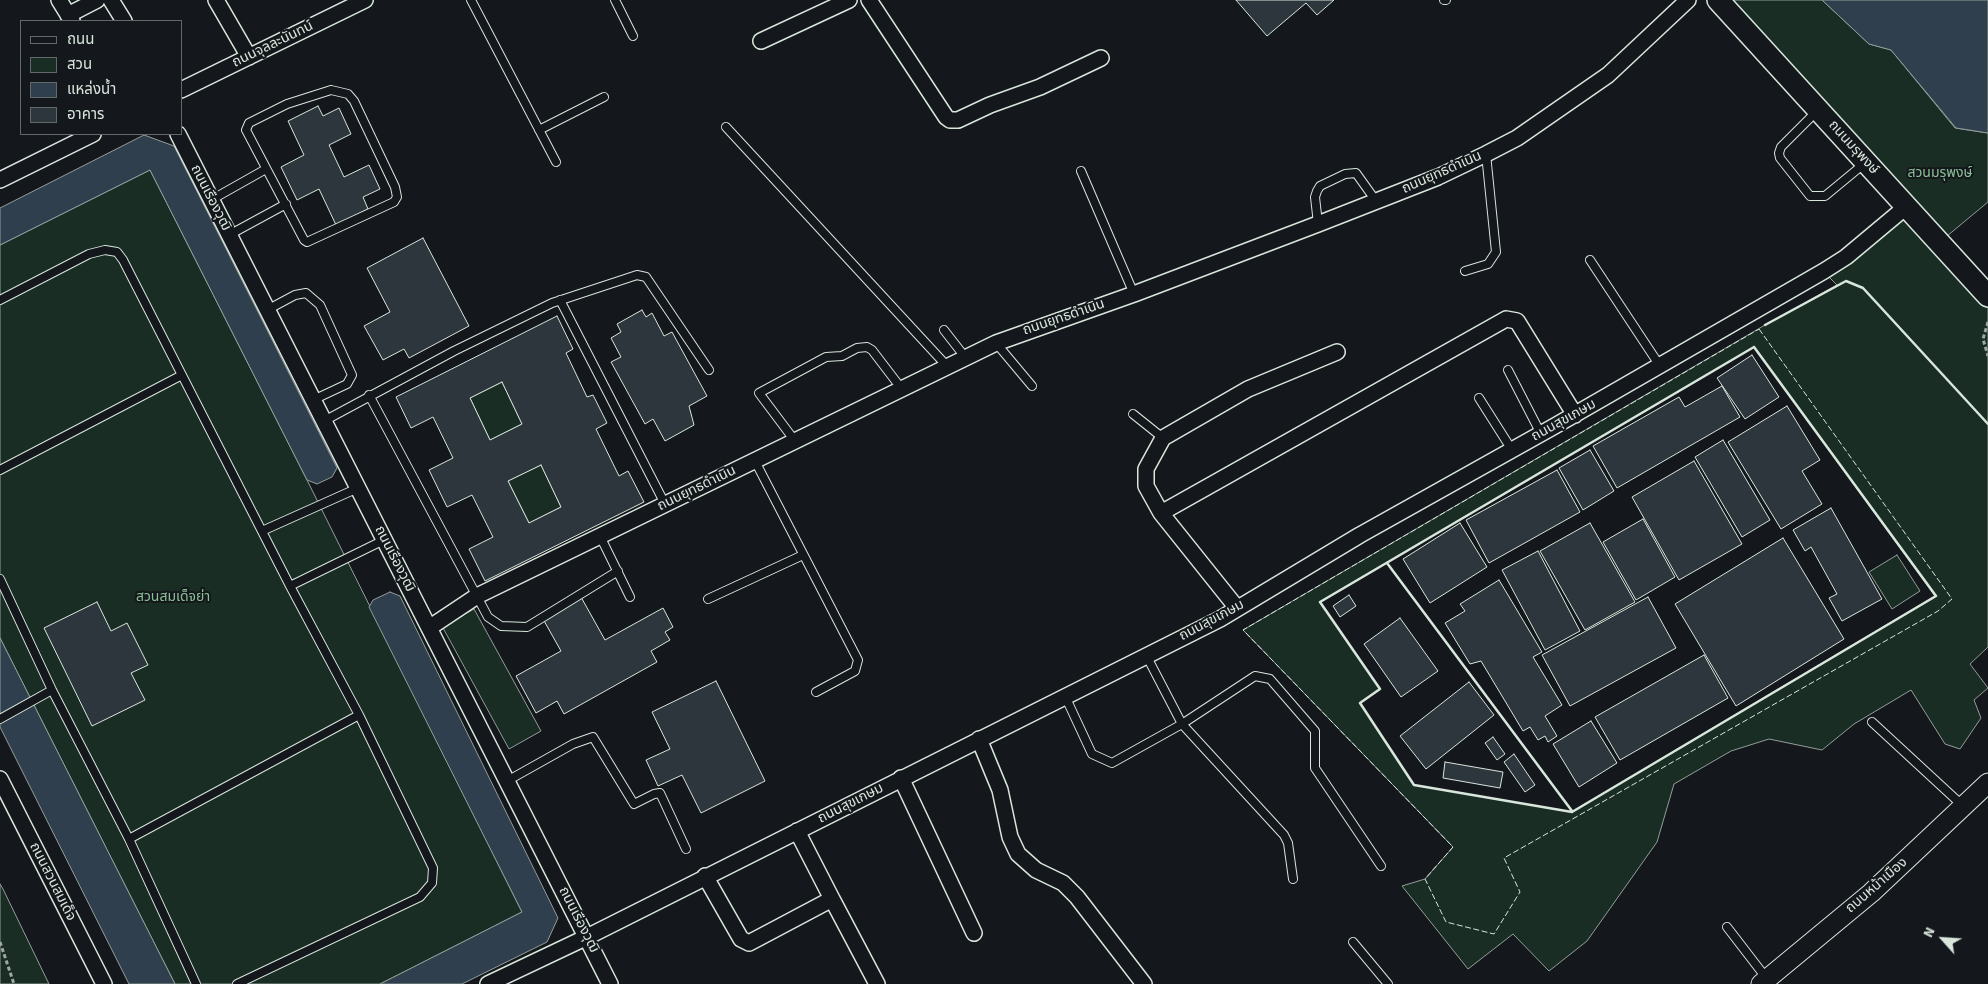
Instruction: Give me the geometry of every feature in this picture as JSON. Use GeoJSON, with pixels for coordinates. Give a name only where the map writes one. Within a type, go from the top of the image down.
{"type":"FeatureCollection","features":[{"type":"Feature","properties":{"kind":"main road","name":"ถนนมรุพงษ์"},"geometry":{"type":"LineString","coordinates":[[1718,0],[1988,296]]}},
{"type":"Feature","properties":{"kind":"street"},"geometry":{"type":"LineString","coordinates":[[59,0],[70,18],[97,0]]}},
{"type":"Feature","properties":{"kind":"street"},"geometry":{"type":"LineString","coordinates":[[111,0],[123,20]]}},
{"type":"Feature","properties":{"kind":"street"},"geometry":{"type":"LineString","coordinates":[[216,0],[249,57]]}},
{"type":"Feature","properties":{"kind":"street","name":"ถนนจุลละนันทน์"},"geometry":{"type":"LineString","coordinates":[[182,90],[365,0]]}},
{"type":"Feature","properties":{"kind":"street"},"geometry":{"type":"LineString","coordinates":[[761,41],[849,0]]}},
{"type":"Feature","properties":{"kind":"street"},"geometry":{"type":"LineString","coordinates":[[869,0],[946,117],[950,120],[958,120],[990,105],[1040,87],[1101,58]]}},
{"type":"Feature","properties":{"kind":"street","name":"ถนนยุทธดำเนิน"},"geometry":{"type":"LineString","coordinates":[[429,628],[476,596],[996,342],[1134,294],[1376,202],[1438,177],[1486,154],[1517,138],[1608,74],[1688,0]]}},
{"type":"Feature","properties":{"kind":"street"},"geometry":{"type":"LineString","coordinates":[[0,180],[90,135]]}},
{"type":"Feature","properties":{"kind":"street","name":"ถนนเรืองวุฒิ"},"geometry":{"type":"LineString","coordinates":[[178,135],[610,984]]}},
{"type":"Feature","properties":{"kind":"street","name":"ถนนสุขเกษม"},"geometry":{"type":"LineString","coordinates":[[488,984],[587,937],[705,876],[1146,656],[1237,608],[1360,535],[1575,415],[1824,271],[1846,257],[1907,206]]}},
{"type":"Feature","properties":{"kind":"street"},"geometry":{"type":"LineString","coordinates":[[1161,513],[1506,319],[1517,321],[1575,415]]}},
{"type":"Feature","properties":{"kind":"street"},"geometry":{"type":"LineString","coordinates":[[1237,608],[1161,513],[1146,486],[1146,469],[1163,438],[1248,389],[1337,352]]}},
{"type":"Feature","properties":{"kind":"street"},"geometry":{"type":"LineString","coordinates":[[979,739],[1000,790],[1010,837],[1018,854],[1036,870],[1063,883],[1078,897],[1144,984]]}},
{"type":"Feature","properties":{"kind":"street"},"geometry":{"type":"LineString","coordinates":[[901,778],[974,933]]}},
{"type":"Feature","properties":{"kind":"street","name":"ถนนสวนสมเด็จ"},"geometry":{"type":"LineString","coordinates":[[0,780],[104,984]]}},
{"type":"Feature","properties":{"kind":"street","name":"ถนนหน้าเมือง"},"geometry":{"type":"LineString","coordinates":[[1764,981],[1871,893],[1988,783]]}},
{"type":"Feature","properties":{"kind":"street"},"geometry":{"type":"LineString","coordinates":[[797,831],[877,984]]}},
{"type":"Feature","properties":{"kind":"street"},"geometry":{"type":"LineString","coordinates":[[705,876],[745,943],[749,943],[832,898]]}},
{"type":"Feature","properties":{"kind":"lane"},"geometry":{"type":"LineString","coordinates":[[471,0],[556,162]]}},
{"type":"Feature","properties":{"kind":"lane"},"geometry":{"type":"LineString","coordinates":[[615,0],[633,36]]}},
{"type":"Feature","properties":{"kind":"lane"},"geometry":{"type":"LineString","coordinates":[[331,90],[348,94],[354,101],[397,194],[394,202],[311,242],[304,240],[286,204],[246,132],[247,125],[300,99],[331,90]]}},
{"type":"Feature","properties":{"kind":"lane"},"geometry":{"type":"LineString","coordinates":[[540,130],[604,98]]}},
{"type":"Feature","properties":{"kind":"lane"},"geometry":{"type":"LineString","coordinates":[[1818,110],[1781,147],[1779,153],[1780,158],[1810,196],[1825,196],[1866,162]]}},
{"type":"Feature","properties":{"kind":"lane"},"geometry":{"type":"LineString","coordinates":[[726,127],[946,365]]}},
{"type":"Feature","properties":{"kind":"lane"},"geometry":{"type":"LineString","coordinates":[[1465,271],[1488,264],[1496,252],[1486,154]]}},
{"type":"Feature","properties":{"kind":"lane"},"geometry":{"type":"LineString","coordinates":[[211,200],[266,169]]}},
{"type":"Feature","properties":{"kind":"lane"},"geometry":{"type":"LineString","coordinates":[[1082,171],[1134,294]]}},
{"type":"Feature","properties":{"kind":"lane"},"geometry":{"type":"LineString","coordinates":[[1318,224],[1315,197],[1317,191],[1320,186],[1345,174],[1356,173],[1376,202]]}},
{"type":"Feature","properties":{"kind":"lane"},"geometry":{"type":"LineString","coordinates":[[229,235],[286,204]]}},
{"type":"Feature","properties":{"kind":"lane"},"geometry":{"type":"LineString","coordinates":[[0,300],[89,254],[106,250],[117,252],[123,260],[290,586],[359,715],[433,868],[432,883],[420,897],[237,984]]}},
{"type":"Feature","properties":{"kind":"lane"},"geometry":{"type":"LineString","coordinates":[[1590,260],[1660,366]]}},
{"type":"Feature","properties":{"kind":"lane"},"geometry":{"type":"LineString","coordinates":[[324,421],[369,396],[560,300],[637,275],[646,277],[708,370]]}},
{"type":"Feature","properties":{"kind":"lane"},"geometry":{"type":"LineString","coordinates":[[267,310],[294,295],[306,293],[320,305],[352,375],[347,384],[313,400]]}},
{"type":"Feature","properties":{"kind":"lane"},"geometry":{"type":"LineString","coordinates":[[560,300],[666,504]]}},
{"type":"Feature","properties":{"kind":"lane"},"geometry":{"type":"LineString","coordinates":[[944,330],[965,357]]}},
{"type":"Feature","properties":{"kind":"lane"},"geometry":{"type":"LineString","coordinates":[[996,342],[1032,386]]}},
{"type":"Feature","properties":{"kind":"lane"},"geometry":{"type":"LineString","coordinates":[[795,441],[759,393],[826,357],[842,356],[857,348],[867,347],[872,350],[901,388]]}},
{"type":"Feature","properties":{"kind":"lane"},"geometry":{"type":"LineString","coordinates":[[1508,370],[1541,434]]}},
{"type":"Feature","properties":{"kind":"lane"},"geometry":{"type":"LineString","coordinates":[[0,470],[182,375]]}},
{"type":"Feature","properties":{"kind":"lane"},"geometry":{"type":"LineString","coordinates":[[369,396],[488,617],[501,626],[527,627],[618,571]]}},
{"type":"Feature","properties":{"kind":"lane"},"geometry":{"type":"LineString","coordinates":[[1479,398],[1512,450]]}},
{"type":"Feature","properties":{"kind":"lane"},"geometry":{"type":"LineString","coordinates":[[1133,414],[1163,438]]}},
{"type":"Feature","properties":{"kind":"lane"},"geometry":{"type":"LineString","coordinates":[[755,461],[858,660],[855,671],[816,692]]}},
{"type":"Feature","properties":{"kind":"lane"},"geometry":{"type":"LineString","coordinates":[[262,531],[358,488]]}},
{"type":"Feature","properties":{"kind":"lane"},"geometry":{"type":"LineString","coordinates":[[600,536],[630,597]]}},
{"type":"Feature","properties":{"kind":"lane"},"geometry":{"type":"LineString","coordinates":[[290,586],[384,540]]}},
{"type":"Feature","properties":{"kind":"lane"},"geometry":{"type":"LineString","coordinates":[[708,599],[804,555]]}},
{"type":"Feature","properties":{"kind":"lane"},"geometry":{"type":"LineString","coordinates":[[0,579],[52,690],[128,839],[196,984]]}},
{"type":"Feature","properties":{"kind":"lane"},"geometry":{"type":"LineString","coordinates":[[1146,656],[1182,724],[1284,835],[1288,843],[1293,879]]}},
{"type":"Feature","properties":{"kind":"lane"},"geometry":{"type":"LineString","coordinates":[[1064,696],[1092,754],[1112,764],[1182,724],[1255,676],[1270,679],[1316,731],[1315,768],[1381,866]]}},
{"type":"Feature","properties":{"kind":"lane"},"geometry":{"type":"LineString","coordinates":[[0,720],[52,690]]}},
{"type":"Feature","properties":{"kind":"lane"},"geometry":{"type":"LineString","coordinates":[[128,839],[359,715]]}},
{"type":"Feature","properties":{"kind":"lane"},"geometry":{"type":"LineString","coordinates":[[1872,722],[1963,806]]}},
{"type":"Feature","properties":{"kind":"lane"},"geometry":{"type":"LineString","coordinates":[[507,781],[573,744],[594,737],[634,804],[660,793],[686,850]]}},
{"type":"Feature","properties":{"kind":"lane"},"geometry":{"type":"LineString","coordinates":[[1727,927],[1764,981]]}},
{"type":"Feature","properties":{"kind":"lane"},"geometry":{"type":"LineString","coordinates":[[1352,942],[1388,984]]}},
{"type":"Feature","properties":{"kind":"path"},"geometry":{"type":"LineString","coordinates":[[1988,322],[1983,340],[1988,356]]}},
{"type":"Feature","properties":{"kind":"path"},"geometry":{"type":"LineString","coordinates":[[0,942],[14,984]]}},
{"type":"Feature","properties":{"kind":"green space","name":"สวนมรุพงษ์"},"geometry":{"type":"Polygon","coordinates":[[[1718,0],[1822,0],[1869,44],[1891,50],[1955,128],[1988,133],[1988,202],[1941,241],[1988,293],[1988,647],[1970,664],[1988,688],[1974,700],[1981,718],[1960,749],[1945,744],[1911,690],[1854,724],[1822,750],[1769,739],[1731,751],[1674,784],[1657,842],[1587,941],[1549,971],[1513,934],[1468,969],[1402,886],[1425,879],[1453,847],[1243,630],[1765,325],[1837,285],[1826,274],[1906,208],[1718,0]],[[1754,347],[1320,602],[1380,689],[1360,703],[1414,785],[1572,812],[1935,596],[1754,347]]]}},
{"type":"Feature","properties":{"kind":"green space","name":"สวนสมเด็จย่า"},"geometry":{"type":"Polygon","coordinates":[[[150,170],[522,912],[380,984],[175,984],[0,638],[0,245],[150,170]]]}},
{"type":"Feature","properties":{"kind":"green space"},"geometry":{"type":"Polygon","coordinates":[[[502,382],[522,424],[490,440],[470,398],[502,382]]]}},
{"type":"Feature","properties":{"kind":"green space"},"geometry":{"type":"Polygon","coordinates":[[[541,465],[561,507],[529,523],[508,481],[541,465]]]}},
{"type":"Feature","properties":{"kind":"green space"},"geometry":{"type":"Polygon","coordinates":[[[1897,555],[1920,591],[1892,609],[1869,572],[1897,555]]]}},
{"type":"Feature","properties":{"kind":"green space"},"geometry":{"type":"Polygon","coordinates":[[[474,609],[541,731],[509,749],[442,626],[474,609]]]}},
{"type":"Feature","properties":{"kind":"green space"},"geometry":{"type":"Polygon","coordinates":[[[0,884],[3,889],[49,984],[0,984],[0,884]]]}},
{"type":"Feature","properties":{"kind":"water"},"geometry":{"type":"Polygon","coordinates":[[[1822,0],[1988,0],[1988,133],[1956,128],[1891,50],[1869,44],[1822,0]]]}},
{"type":"Feature","properties":{"kind":"water"},"geometry":{"type":"Polygon","coordinates":[[[144,135],[174,146],[337,468],[332,477],[317,484],[307,480],[150,170],[0,245],[0,208],[144,135]]]}},
{"type":"Feature","properties":{"kind":"water"},"geometry":{"type":"Polygon","coordinates":[[[390,592],[400,596],[558,918],[547,942],[462,984],[380,984],[522,912],[369,607],[373,600],[390,592]]]}},
{"type":"Feature","properties":{"kind":"water"},"geometry":{"type":"Polygon","coordinates":[[[0,638],[175,984],[129,984],[0,727],[0,638]]]}},
{"type":"Feature","properties":{"kind":"building"},"geometry":{"type":"Polygon","coordinates":[[[1236,0],[1334,0],[1317,15],[1306,3],[1267,36],[1236,0]]]}},
{"type":"Feature","properties":{"kind":"building"},"geometry":{"type":"Polygon","coordinates":[[[318,106],[323,116],[339,108],[351,134],[329,145],[344,177],[369,165],[380,189],[363,197],[368,209],[336,225],[319,189],[297,200],[281,167],[304,155],[288,121],[318,106]]]}},
{"type":"Feature","properties":{"kind":"building"},"geometry":{"type":"Polygon","coordinates":[[[423,238],[469,326],[409,358],[404,349],[383,360],[364,326],[390,312],[367,268],[423,238]]]}},
{"type":"Feature","properties":{"kind":"building"},"geometry":{"type":"Polygon","coordinates":[[[642,310],[646,317],[652,313],[664,336],[672,332],[707,396],[689,406],[694,425],[665,441],[653,419],[645,424],[611,362],[621,357],[611,338],[621,332],[617,324],[642,310]]]}},
{"type":"Feature","properties":{"kind":"building"},"geometry":{"type":"Polygon","coordinates":[[[557,316],[573,349],[566,353],[587,397],[593,395],[607,423],[596,429],[619,476],[628,471],[644,502],[485,581],[469,549],[493,537],[472,495],[447,507],[429,470],[453,458],[433,417],[411,428],[396,397],[557,316]],[[502,382],[470,398],[490,440],[522,424],[502,382]],[[541,465],[508,481],[529,523],[561,507],[541,465]]]}},
{"type":"Feature","properties":{"kind":"building"},"geometry":{"type":"Polygon","coordinates":[[[1752,355],[1779,397],[1745,419],[1717,378],[1752,355]]]}},
{"type":"Feature","properties":{"kind":"building"},"geometry":{"type":"Polygon","coordinates":[[[1722,386],[1740,417],[1617,488],[1593,446],[1679,397],[1685,407],[1722,386]]]}},
{"type":"Feature","properties":{"kind":"building"},"geometry":{"type":"Polygon","coordinates":[[[1787,406],[1820,460],[1802,471],[1822,504],[1781,529],[1728,442],[1787,406]]]}},
{"type":"Feature","properties":{"kind":"building"},"geometry":{"type":"Polygon","coordinates":[[[1723,440],[1770,520],[1742,537],[1695,457],[1723,440]]]}},
{"type":"Feature","properties":{"kind":"building"},"geometry":{"type":"Polygon","coordinates":[[[1590,450],[1614,491],[1583,510],[1559,468],[1590,450]]]}},
{"type":"Feature","properties":{"kind":"building"},"geometry":{"type":"Polygon","coordinates":[[[1694,461],[1742,544],[1679,580],[1632,497],[1694,461]]]}},
{"type":"Feature","properties":{"kind":"building"},"geometry":{"type":"Polygon","coordinates":[[[1557,470],[1580,512],[1489,563],[1466,520],[1557,470]]]}},
{"type":"Feature","properties":{"kind":"building"},"geometry":{"type":"Polygon","coordinates":[[[1831,508],[1882,599],[1842,621],[1829,598],[1837,594],[1811,547],[1805,551],[1793,530],[1831,508]]]}},
{"type":"Feature","properties":{"kind":"building"},"geometry":{"type":"Polygon","coordinates":[[[1643,519],[1675,577],[1636,600],[1603,542],[1643,519]]]}},
{"type":"Feature","properties":{"kind":"building"},"geometry":{"type":"Polygon","coordinates":[[[1460,523],[1487,567],[1430,603],[1403,559],[1460,523]]]}},
{"type":"Feature","properties":{"kind":"building"},"geometry":{"type":"Polygon","coordinates":[[[1590,523],[1635,602],[1585,630],[1540,551],[1590,523]]]}},
{"type":"Feature","properties":{"kind":"building"},"geometry":{"type":"Polygon","coordinates":[[[1783,538],[1844,639],[1736,706],[1675,604],[1783,538]]]}},
{"type":"Feature","properties":{"kind":"building"},"geometry":{"type":"Polygon","coordinates":[[[1538,551],[1580,631],[1545,650],[1502,570],[1538,551]]]}},
{"type":"Feature","properties":{"kind":"building"},"geometry":{"type":"Polygon","coordinates":[[[1499,580],[1542,652],[1533,657],[1562,705],[1545,716],[1557,736],[1548,742],[1545,736],[1538,740],[1530,727],[1523,731],[1481,661],[1470,664],[1445,623],[1465,611],[1460,604],[1499,580]]]}},
{"type":"Feature","properties":{"kind":"building"},"geometry":{"type":"Polygon","coordinates":[[[1349,595],[1356,606],[1340,617],[1333,606],[1349,595]]]}},
{"type":"Feature","properties":{"kind":"building"},"geometry":{"type":"Polygon","coordinates":[[[581,597],[605,640],[663,608],[673,627],[665,632],[670,640],[651,651],[657,662],[564,714],[557,701],[536,713],[516,676],[561,651],[543,619],[581,597]]]}},
{"type":"Feature","properties":{"kind":"building"},"geometry":{"type":"Polygon","coordinates":[[[1648,597],[1676,648],[1570,706],[1542,655],[1648,597]]]}},
{"type":"Feature","properties":{"kind":"building"},"geometry":{"type":"Polygon","coordinates":[[[97,602],[111,631],[127,623],[148,665],[131,673],[145,700],[92,726],[44,628],[97,602]]]}},
{"type":"Feature","properties":{"kind":"building"},"geometry":{"type":"Polygon","coordinates":[[[1400,618],[1438,671],[1401,697],[1364,644],[1400,618]]]}},
{"type":"Feature","properties":{"kind":"building"},"geometry":{"type":"Polygon","coordinates":[[[1704,655],[1728,698],[1620,760],[1595,717],[1704,655]]]}},
{"type":"Feature","properties":{"kind":"building"},"geometry":{"type":"Polygon","coordinates":[[[716,681],[765,781],[701,813],[682,775],[658,786],[646,760],[670,749],[652,712],[716,681]]]}},
{"type":"Feature","properties":{"kind":"building"},"geometry":{"type":"Polygon","coordinates":[[[1469,682],[1494,715],[1426,769],[1400,736],[1469,682]]]}},
{"type":"Feature","properties":{"kind":"building"},"geometry":{"type":"Polygon","coordinates":[[[1591,721],[1617,763],[1579,787],[1553,744],[1591,721]]]}},
{"type":"Feature","properties":{"kind":"building"},"geometry":{"type":"Polygon","coordinates":[[[1493,737],[1505,754],[1497,760],[1485,743],[1493,737]]]}},
{"type":"Feature","properties":{"kind":"building"},"geometry":{"type":"Polygon","coordinates":[[[1514,754],[1535,785],[1525,792],[1504,762],[1514,754]]]}},
{"type":"Feature","properties":{"kind":"building"},"geometry":{"type":"Polygon","coordinates":[[[1445,762],[1503,772],[1500,788],[1443,778],[1445,762]]]}},
{"type":"Feature","properties":{"kind":"fence"},"geometry":{"type":"LineString","coordinates":[[1759,329],[1952,599],[1938,611],[1504,858],[1520,892],[1494,934],[1446,922],[1425,879],[1453,847],[1243,630],[1759,329]]}},
{"type":"Feature","properties":{"kind":"wall"},"geometry":{"type":"LineString","coordinates":[[1765,325],[1846,281],[1863,288],[1988,424]]}},
{"type":"Feature","properties":{"kind":"wall"},"geometry":{"type":"LineString","coordinates":[[1754,347],[1936,596],[1572,812],[1414,785],[1360,703],[1380,689],[1320,602],[1754,347]]}},
{"type":"Feature","properties":{"kind":"wall"},"geometry":{"type":"LineString","coordinates":[[1387,563],[1572,811]]}}]}
